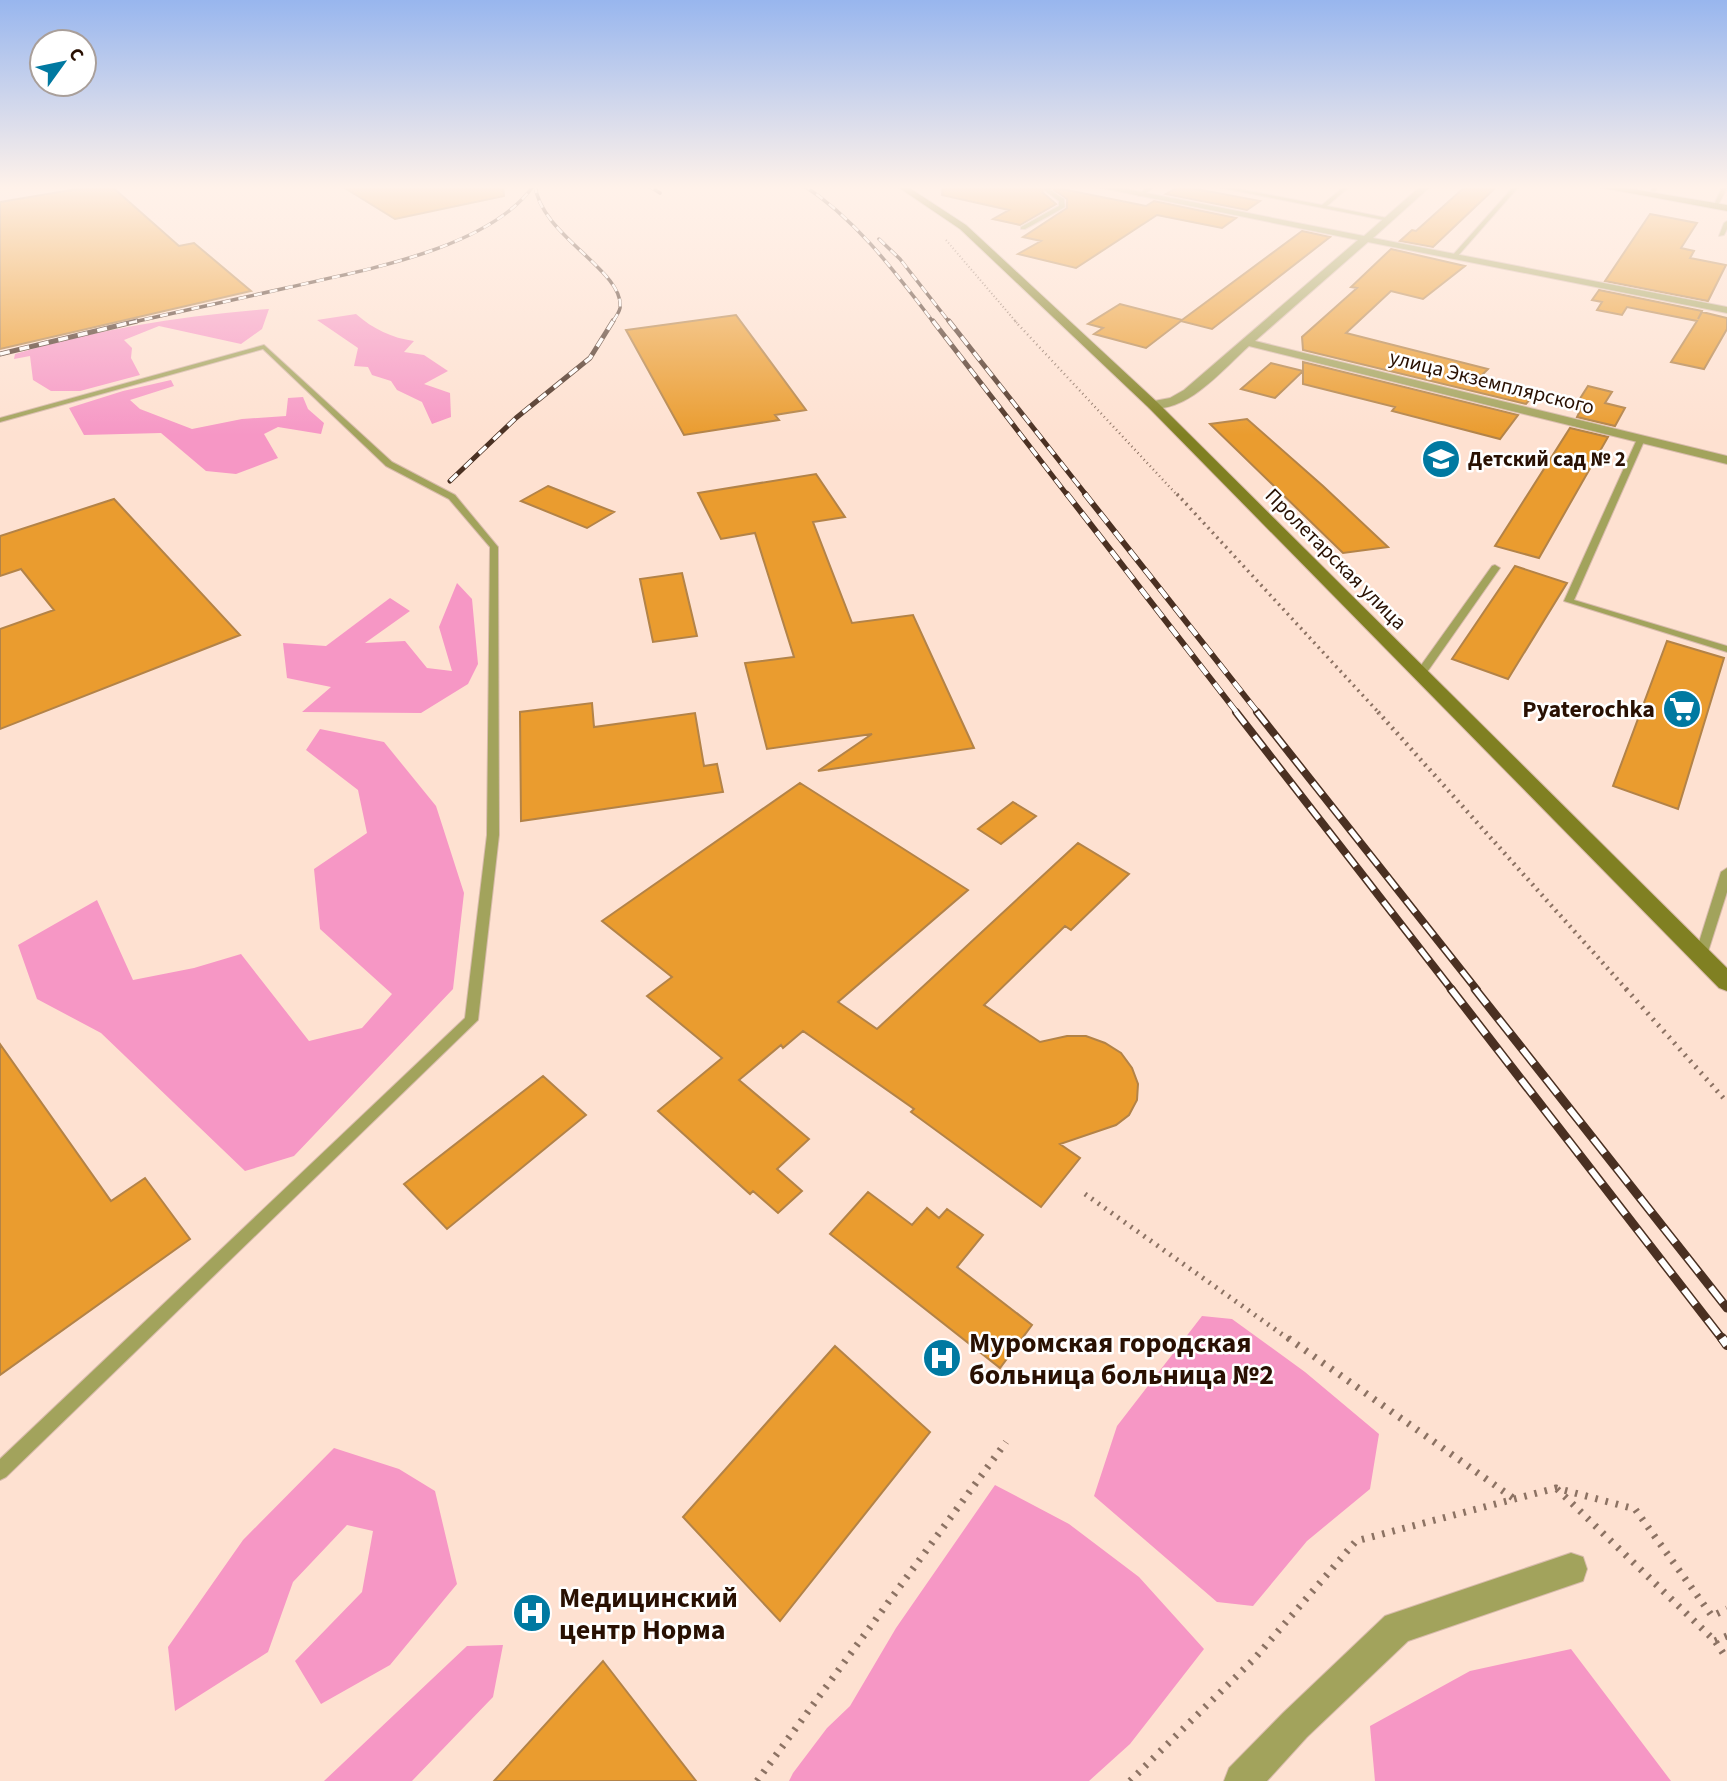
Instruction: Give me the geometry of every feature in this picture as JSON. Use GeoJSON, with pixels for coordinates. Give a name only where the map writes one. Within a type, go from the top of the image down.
{"type":"FeatureCollection","features":[{"type":"Feature","properties":{"kind":"street","name":"Пролетарская улица"},"geometry":{"type":"LineString","coordinates":[[1007,268],[1153,405],[1727,982]]}},
{"type":"Feature","properties":{"kind":"street"},"geometry":{"type":"LineString","coordinates":[[1153,405],[1174,401],[1188,393],[1335,268]]}},
{"type":"Feature","properties":{"kind":"street"},"geometry":{"type":"LineString","coordinates":[[1511,268],[1727,310]]}},
{"type":"Feature","properties":{"kind":"street","name":"улица Экземплярского"},"geometry":{"type":"LineString","coordinates":[[1247,342],[1727,460]]}},
{"type":"Feature","properties":{"kind":"street"},"geometry":{"type":"LineString","coordinates":[[1242,1781],[1295,1725],[1397,1628],[1571,1569]]}},
{"type":"Feature","properties":{"kind":"lane"},"geometry":{"type":"LineString","coordinates":[[0,420],[264,347],[389,464],[452,497],[494,547],[493,835],[471,1020],[0,1471]]}},
{"type":"Feature","properties":{"kind":"lane"},"geometry":{"type":"LineString","coordinates":[[1641,439],[1569,601],[1727,649]]}},
{"type":"Feature","properties":{"kind":"lane"},"geometry":{"type":"LineString","coordinates":[[1421,673],[1495,568]]}},
{"type":"Feature","properties":{"kind":"lane"},"geometry":{"type":"LineString","coordinates":[[1701,955],[1727,873]]}},
{"type":"Feature","properties":{"kind":"path"},"geometry":{"type":"LineString","coordinates":[[971,268],[1030,337],[1292,616],[1727,1102]]}},
{"type":"Feature","properties":{"kind":"path"},"geometry":{"type":"LineString","coordinates":[[1085,1194],[1513,1498]]}},
{"type":"Feature","properties":{"kind":"path"},"geometry":{"type":"LineString","coordinates":[[757,1781],[1006,1442]]}},
{"type":"Feature","properties":{"kind":"path"},"geometry":{"type":"LineString","coordinates":[[1556,1488],[1715,1640],[1727,1659]]}},
{"type":"Feature","properties":{"kind":"path"},"geometry":{"type":"LineString","coordinates":[[1130,1781],[1255,1658],[1356,1541],[1556,1488],[1635,1509],[1712,1616],[1727,1609]]}},
{"type":"Feature","properties":{"kind":"path"},"geometry":{"type":"LineString","coordinates":[[1715,1640],[1727,1636]]}},
{"type":"Feature","properties":{"kind":"shaded area"},"geometry":{"type":"Polygon","coordinates":[[[269,309],[262,329],[241,344],[159,326],[124,340],[132,348],[131,358],[140,375],[80,391],[51,391],[33,380],[30,356],[14,359],[15,354],[109,331],[205,315],[269,309]]]}},
{"type":"Feature","properties":{"kind":"shaded area"},"geometry":{"type":"Polygon","coordinates":[[[356,314],[383,332],[414,341],[404,352],[424,355],[448,371],[424,384],[450,393],[451,417],[432,424],[422,402],[397,390],[391,381],[372,375],[368,367],[354,366],[358,348],[317,320],[356,314]]]}},
{"type":"Feature","properties":{"kind":"shaded area"},"geometry":{"type":"Polygon","coordinates":[[[171,380],[174,386],[130,400],[140,409],[192,429],[242,419],[286,416],[288,398],[303,397],[308,409],[324,423],[321,434],[278,427],[264,434],[278,458],[236,474],[206,471],[161,433],[84,435],[69,408],[171,380]]]}},
{"type":"Feature","properties":{"kind":"shaded area"},"geometry":{"type":"Polygon","coordinates":[[[457,583],[472,599],[478,664],[468,684],[421,713],[302,712],[331,687],[287,678],[283,643],[326,646],[390,598],[410,611],[365,643],[405,641],[427,668],[452,671],[439,627],[457,583]]]}},
{"type":"Feature","properties":{"kind":"shaded area"},"geometry":{"type":"Polygon","coordinates":[[[320,729],[384,742],[436,806],[464,893],[453,989],[294,1156],[245,1171],[101,1033],[37,999],[18,945],[97,900],[133,980],[194,968],[241,954],[309,1041],[362,1028],[392,994],[320,929],[314,869],[367,833],[358,790],[306,750],[320,729]]]}},
{"type":"Feature","properties":{"kind":"shaded area"},"geometry":{"type":"Polygon","coordinates":[[[1202,1316],[1232,1319],[1305,1372],[1379,1434],[1370,1489],[1307,1541],[1253,1606],[1217,1602],[1094,1496],[1117,1426],[1202,1316]]]}},
{"type":"Feature","properties":{"kind":"shaded area"},"geometry":{"type":"Polygon","coordinates":[[[334,1448],[399,1469],[435,1491],[457,1584],[390,1665],[321,1704],[295,1661],[362,1592],[373,1531],[347,1525],[293,1582],[268,1652],[175,1711],[168,1647],[243,1540],[334,1448]]]}},
{"type":"Feature","properties":{"kind":"shaded area"},"geometry":{"type":"Polygon","coordinates":[[[995,1485],[1069,1524],[1139,1577],[1204,1649],[1130,1744],[1089,1781],[789,1781],[827,1728],[850,1706],[896,1628],[995,1485]]]}},
{"type":"Feature","properties":{"kind":"shaded area"},"geometry":{"type":"Polygon","coordinates":[[[503,1645],[493,1697],[412,1781],[324,1781],[467,1646],[503,1645]]]}},
{"type":"Feature","properties":{"kind":"shaded area"},"geometry":{"type":"Polygon","coordinates":[[[1571,1649],[1671,1781],[1375,1781],[1370,1726],[1470,1671],[1571,1649]]]}},
{"type":"Feature","properties":{"kind":"building"},"geometry":{"type":"Polygon","coordinates":[[[0,268],[224,268],[251,291],[0,349],[0,268]]]}},
{"type":"Feature","properties":{"kind":"building"},"geometry":{"type":"Polygon","coordinates":[[[1252,268],[1290,268],[1212,329],[1181,321],[1146,348],[1094,334],[1103,328],[1088,324],[1120,304],[1182,320],[1252,268]]]}},
{"type":"Feature","properties":{"kind":"building"},"geometry":{"type":"Polygon","coordinates":[[[1371,268],[1462,268],[1423,299],[1391,291],[1346,333],[1488,369],[1480,377],[1537,391],[1526,404],[1303,350],[1302,337],[1357,288],[1351,287],[1371,268]]]}},
{"type":"Feature","properties":{"kind":"building"},"geometry":{"type":"Polygon","coordinates":[[[1614,268],[1724,268],[1708,301],[1605,281],[1614,268]]]}},
{"type":"Feature","properties":{"kind":"building"},"geometry":{"type":"Polygon","coordinates":[[[1599,290],[1702,311],[1698,319],[1702,312],[1727,318],[1727,329],[1704,369],[1671,362],[1697,321],[1627,307],[1622,315],[1597,310],[1602,302],[1592,300],[1599,290]]]}},
{"type":"Feature","properties":{"kind":"building"},"geometry":{"type":"Polygon","coordinates":[[[736,315],[806,410],[775,415],[779,420],[684,435],[626,330],[736,315]]]}},
{"type":"Feature","properties":{"kind":"building"},"geometry":{"type":"Polygon","coordinates":[[[1303,362],[1518,415],[1500,439],[1392,411],[1395,407],[1303,384],[1303,362]]]}},
{"type":"Feature","properties":{"kind":"building"},"geometry":{"type":"Polygon","coordinates":[[[1271,363],[1303,371],[1275,398],[1241,389],[1271,363]]]}},
{"type":"Feature","properties":{"kind":"building"},"geometry":{"type":"Polygon","coordinates":[[[1588,386],[1612,392],[1605,403],[1625,408],[1615,426],[1577,417],[1581,409],[1574,408],[1588,386]]]}},
{"type":"Feature","properties":{"kind":"building"},"geometry":{"type":"Polygon","coordinates":[[[1247,419],[1388,547],[1343,553],[1210,424],[1247,419]]]}},
{"type":"Feature","properties":{"kind":"building"},"geometry":{"type":"Polygon","coordinates":[[[1570,428],[1608,437],[1539,558],[1495,546],[1570,428]]]}},
{"type":"Feature","properties":{"kind":"building"},"geometry":{"type":"Polygon","coordinates":[[[816,474],[845,517],[813,522],[852,623],[913,615],[974,748],[818,771],[872,734],[767,749],[745,663],[794,657],[755,533],[721,539],[698,493],[816,474]]]}},
{"type":"Feature","properties":{"kind":"building"},"geometry":{"type":"Polygon","coordinates":[[[548,486],[614,512],[587,528],[521,501],[548,486]]]}},
{"type":"Feature","properties":{"kind":"building"},"geometry":{"type":"Polygon","coordinates":[[[114,499],[240,635],[0,729],[0,629],[54,610],[21,569],[0,576],[0,536],[114,499]]]}},
{"type":"Feature","properties":{"kind":"building"},"geometry":{"type":"Polygon","coordinates":[[[1515,566],[1567,583],[1508,679],[1452,659],[1515,566]]]}},
{"type":"Feature","properties":{"kind":"building"},"geometry":{"type":"Polygon","coordinates":[[[682,573],[697,636],[653,642],[640,579],[682,573]]]}},
{"type":"Feature","properties":{"kind":"building"},"geometry":{"type":"Polygon","coordinates":[[[1667,641],[1724,658],[1678,809],[1613,786],[1667,641]]]}},
{"type":"Feature","properties":{"kind":"building"},"geometry":{"type":"Polygon","coordinates":[[[592,703],[594,727],[695,713],[704,766],[717,764],[723,792],[521,821],[520,712],[592,703]]]}},
{"type":"Feature","properties":{"kind":"building"},"geometry":{"type":"Polygon","coordinates":[[[800,783],[968,890],[838,1002],[877,1029],[1078,843],[1129,874],[1071,930],[1065,926],[984,1005],[1040,1042],[1067,1036],[1086,1036],[1105,1043],[1121,1053],[1132,1068],[1138,1084],[1137,1100],[1129,1115],[1116,1125],[1060,1144],[1080,1158],[1041,1207],[911,1112],[914,1109],[803,1031],[783,1048],[781,1045],[739,1080],[809,1139],[777,1169],[802,1191],[778,1213],[753,1191],[750,1194],[658,1111],[722,1058],[647,996],[672,977],[602,921],[800,783]]]}},
{"type":"Feature","properties":{"kind":"building"},"geometry":{"type":"Polygon","coordinates":[[[1013,802],[1036,816],[1001,844],[978,829],[1013,802]]]}},
{"type":"Feature","properties":{"kind":"building"},"geometry":{"type":"Polygon","coordinates":[[[0,1044],[111,1201],[145,1178],[190,1239],[0,1375],[0,1044]]]}},
{"type":"Feature","properties":{"kind":"building"},"geometry":{"type":"Polygon","coordinates":[[[543,1076],[586,1115],[447,1229],[404,1184],[543,1076]]]}},
{"type":"Feature","properties":{"kind":"building"},"geometry":{"type":"Polygon","coordinates":[[[868,1192],[912,1225],[927,1208],[939,1218],[947,1209],[983,1235],[957,1267],[1032,1325],[1000,1368],[830,1234],[868,1192]]]}},
{"type":"Feature","properties":{"kind":"building"},"geometry":{"type":"Polygon","coordinates":[[[835,1346],[930,1432],[780,1621],[683,1517],[835,1346]]]}},
{"type":"Feature","properties":{"kind":"building"},"geometry":{"type":"Polygon","coordinates":[[[603,1661],[696,1781],[494,1781],[603,1661]]]}},
{"type":"Feature","properties":{"kind":"railway"},"geometry":{"type":"LineString","coordinates":[[129,323],[372,268]]}},
{"type":"Feature","properties":{"kind":"railway"},"geometry":{"type":"LineString","coordinates":[[599,268],[618,294],[620,308],[612,323]]}},
{"type":"Feature","properties":{"kind":"railway"},"geometry":{"type":"LineString","coordinates":[[892,268],[934,323]]}},
{"type":"Feature","properties":{"kind":"railway"},"geometry":{"type":"LineString","coordinates":[[907,268],[950,323]]}},
{"type":"Feature","properties":{"kind":"railway"},"geometry":{"type":"LineString","coordinates":[[0,354],[137,321]]}},
{"type":"Feature","properties":{"kind":"railway"},"geometry":{"type":"LineString","coordinates":[[450,481],[516,418],[590,358],[613,321]]}},
{"type":"Feature","properties":{"kind":"railway"},"geometry":{"type":"LineString","coordinates":[[933,321],[1068,496]]}},
{"type":"Feature","properties":{"kind":"railway"},"geometry":{"type":"LineString","coordinates":[[949,321],[1087,496]]}},
{"type":"Feature","properties":{"kind":"railway"},"geometry":{"type":"LineString","coordinates":[[1067,494],[1238,714]]}},
{"type":"Feature","properties":{"kind":"railway"},"geometry":{"type":"LineString","coordinates":[[1085,494],[1259,714]]}},
{"type":"Feature","properties":{"kind":"railway"},"geometry":{"type":"LineString","coordinates":[[1236,712],[1452,990]]}},
{"type":"Feature","properties":{"kind":"railway"},"geometry":{"type":"LineString","coordinates":[[1257,712],[1477,990]]}},
{"type":"Feature","properties":{"kind":"railway"},"geometry":{"type":"LineString","coordinates":[[1451,989],[1723,1340]]}},
{"type":"Feature","properties":{"kind":"railway"},"geometry":{"type":"LineString","coordinates":[[1475,989],[1727,1308]]}},
{"type":"Feature","properties":{"kind":"railway"},"geometry":{"type":"LineString","coordinates":[[1722,1338],[1727,1345]]}},
{"type":"Feature","properties":{"kind":"place","name":"Детский сад № 2"},"geometry":{"type":"Point","coordinates":[1441,459]}},
{"type":"Feature","properties":{"kind":"place","name":"Pyaterochka"},"geometry":{"type":"Point","coordinates":[1682,709]}},
{"type":"Feature","properties":{"kind":"place","name":"Муромская городская больница больница №2"},"geometry":{"type":"Point","coordinates":[942,1358]}},
{"type":"Feature","properties":{"kind":"place","name":"Медицинский центр Норма"},"geometry":{"type":"Point","coordinates":[532,1613]}}]}
